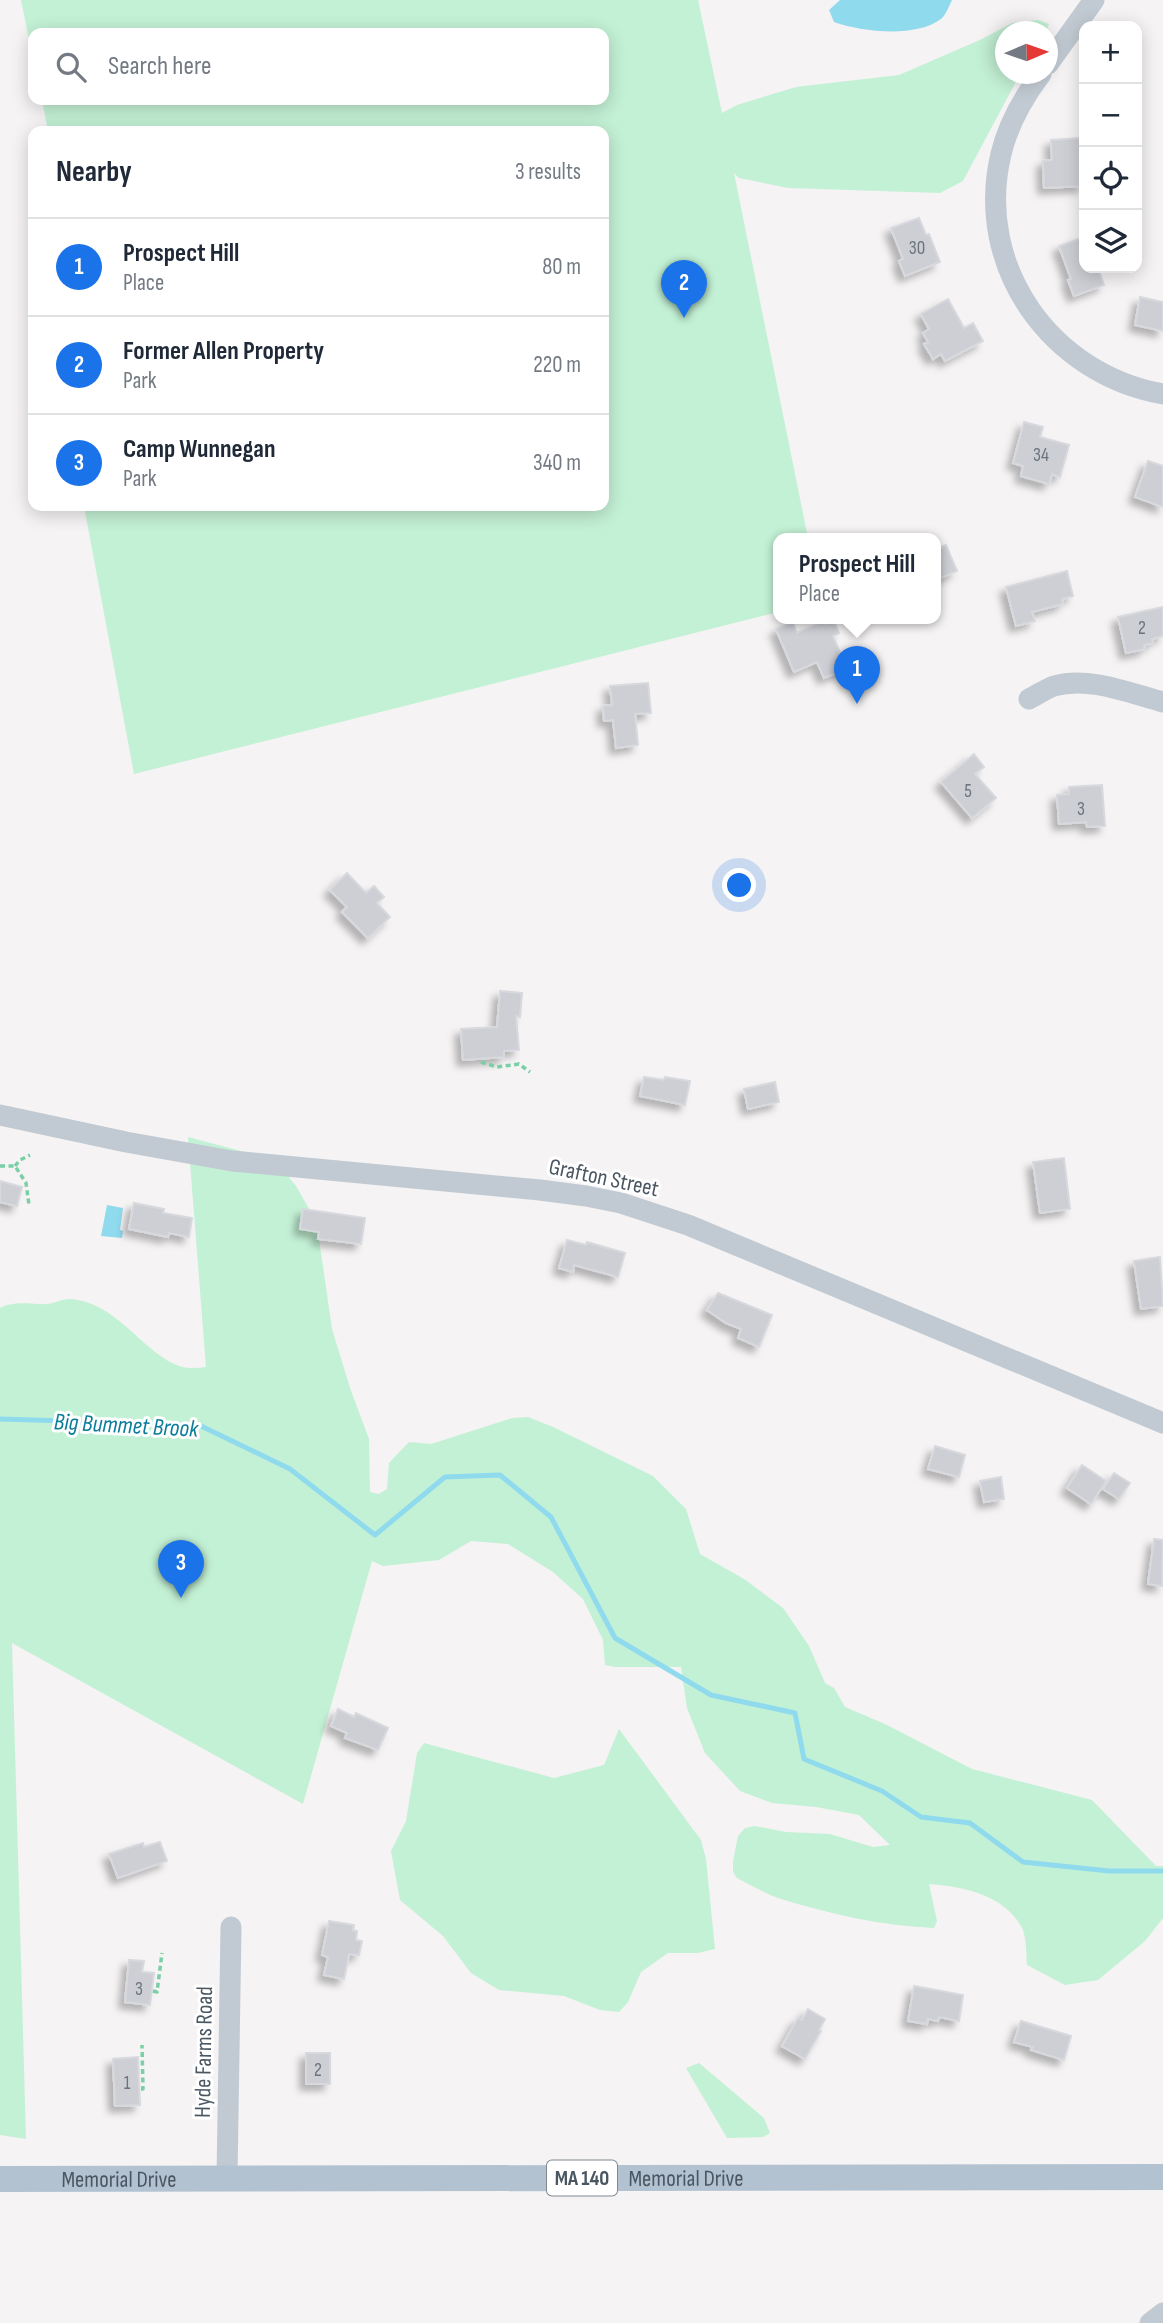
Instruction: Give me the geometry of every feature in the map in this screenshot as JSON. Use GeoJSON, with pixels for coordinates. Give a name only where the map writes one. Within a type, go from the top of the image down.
{"type":"FeatureCollection","features":[{"type":"Feature","properties":{"kind":"main road","name":"Memorial Drive"},"geometry":{"type":"LineString","coordinates":[[0,2179],[1163,2177]]}},
{"type":"Feature","properties":{"kind":"street"},"geometry":{"type":"LineString","coordinates":[[1058,50],[1094,0]]}},
{"type":"Feature","properties":{"kind":"street"},"geometry":{"type":"LineString","coordinates":[[1034,84],[1008,129],[996,178],[998,229],[1010,274],[1033,315],[1066,349],[1108,376],[1163,394]]}},
{"type":"Feature","properties":{"kind":"street"},"geometry":{"type":"LineString","coordinates":[[1029,699],[1052,687],[1068,683],[1090,683],[1163,702]]}},
{"type":"Feature","properties":{"kind":"street","name":"Grafton Street"},"geometry":{"type":"LineString","coordinates":[[0,1115],[232,1161],[540,1190],[621,1203],[688,1224],[1163,1423]]}},
{"type":"Feature","properties":{"kind":"street","name":"Hyde Farms Road"},"geometry":{"type":"LineString","coordinates":[[228,2178],[231,1927]]}},
{"type":"Feature","properties":{"kind":"street"},"geometry":{"type":"LineString","coordinates":[[1150,2323],[1163,2313]]}},
{"type":"Feature","properties":{"kind":"path"},"geometry":{"type":"LineString","coordinates":[[481,1062],[496,1067],[519,1064],[530,1073]]}},
{"type":"Feature","properties":{"kind":"path"},"geometry":{"type":"LineString","coordinates":[[15,1166],[30,1155]]}},
{"type":"Feature","properties":{"kind":"path"},"geometry":{"type":"LineString","coordinates":[[0,1166],[15,1166]]}},
{"type":"Feature","properties":{"kind":"path"},"geometry":{"type":"LineString","coordinates":[[15,1166],[26,1183],[29,1205]]}},
{"type":"Feature","properties":{"kind":"path"},"geometry":{"type":"LineString","coordinates":[[153,1991],[157,1992],[162,1953]]}},
{"type":"Feature","properties":{"kind":"path"},"geometry":{"type":"LineString","coordinates":[[141,2089],[142,2045]]}},
{"type":"Feature","properties":{"kind":"green space"},"geometry":{"type":"Polygon","coordinates":[[[21,0],[698,0],[722,113],[737,105],[796,87],[899,75],[995,32],[995,84],[1015,84],[963,181],[940,193],[788,188],[739,178],[734,173],[807,533],[773,533],[773,613],[134,774],[85,511],[609,511],[609,126],[47,126],[43,105],[609,105],[609,28],[28,28],[28,34],[21,0]]]}},
{"type":"Feature","properties":{"kind":"green space"},"geometry":{"type":"Polygon","coordinates":[[[188,1137],[275,1160],[296,1186],[311,1212],[318,1232],[332,1329],[369,1439],[370,1492],[379,1494],[387,1489],[389,1463],[409,1442],[431,1444],[512,1418],[528,1417],[653,1476],[686,1509],[700,1554],[744,1579],[783,1608],[809,1646],[825,1683],[834,1688],[845,1707],[885,1724],[972,1769],[1092,1800],[1156,1866],[1163,1866],[1163,1918],[1145,1941],[1098,1980],[1065,1985],[1027,1965],[1021,1926],[1004,1906],[981,1894],[929,1884],[937,1921],[934,1928],[915,1927],[837,1914],[781,1899],[737,1878],[733,1872],[733,1861],[738,1836],[745,1828],[755,1826],[786,1832],[830,1834],[873,1847],[890,1845],[859,1815],[772,1803],[740,1791],[705,1753],[687,1708],[681,1667],[605,1665],[603,1640],[583,1599],[553,1572],[508,1544],[471,1541],[439,1560],[383,1566],[372,1561],[303,1804],[12,1643],[26,2139],[0,2135],[0,1308],[18,1303],[48,1304],[66,1299],[86,1302],[115,1317],[166,1359],[182,1367],[206,1367],[188,1137]]]}},
{"type":"Feature","properties":{"kind":"green space"},"geometry":{"type":"Polygon","coordinates":[[[619,1729],[701,1840],[706,1859],[715,1949],[698,1953],[668,1953],[641,1972],[628,2002],[619,2012],[600,2010],[564,1996],[499,1990],[471,1973],[443,1936],[400,1900],[391,1851],[406,1821],[417,1753],[424,1743],[554,1778],[604,1765],[619,1729]]]}},
{"type":"Feature","properties":{"kind":"green space"},"geometry":{"type":"Polygon","coordinates":[[[699,2063],[764,2118],[770,2133],[763,2137],[727,2138],[686,2068],[699,2063]]]}},
{"type":"Feature","properties":{"kind":"water"},"geometry":{"type":"Polygon","coordinates":[[[840,0],[952,0],[943,17],[930,25],[918,29],[889,31],[834,22],[829,10],[840,0]]]}},
{"type":"Feature","properties":{"kind":"water"},"geometry":{"type":"Polygon","coordinates":[[[107,1205],[123,1208],[120,1230],[123,1231],[122,1238],[101,1236],[107,1205]]]}},
{"type":"Feature","properties":{"kind":"building"},"geometry":{"type":"Polygon","coordinates":[[[1079,138],[1079,186],[1044,188],[1043,161],[1052,160],[1051,140],[1079,138]]]}},
{"type":"Feature","properties":{"kind":"building"},"geometry":{"type":"Polygon","coordinates":[[[919,218],[926,235],[929,234],[940,262],[905,276],[899,261],[903,259],[891,228],[919,218]]]}},
{"type":"Feature","properties":{"kind":"building"},"geometry":{"type":"Polygon","coordinates":[[[1079,239],[1079,273],[1100,273],[1104,285],[1074,296],[1059,246],[1079,239]]]}},
{"type":"Feature","properties":{"kind":"building"},"geometry":{"type":"Polygon","coordinates":[[[1140,297],[1163,302],[1163,331],[1135,325],[1140,297]]]}},
{"type":"Feature","properties":{"kind":"building"},"geometry":{"type":"Polygon","coordinates":[[[948,299],[964,328],[973,323],[983,341],[945,361],[941,354],[933,359],[924,344],[928,342],[923,333],[929,329],[921,314],[948,299]]]}},
{"type":"Feature","properties":{"kind":"building"},"geometry":{"type":"Polygon","coordinates":[[[1024,422],[1043,427],[1040,437],[1069,445],[1060,477],[1052,474],[1049,484],[1021,476],[1023,466],[1013,463],[1024,422]]]}},
{"type":"Feature","properties":{"kind":"building"},"geometry":{"type":"Polygon","coordinates":[[[1148,461],[1163,466],[1163,507],[1135,497],[1148,461]]]}},
{"type":"Feature","properties":{"kind":"building"},"geometry":{"type":"Polygon","coordinates":[[[946,545],[957,571],[941,578],[941,547],[946,545]]]}},
{"type":"Feature","properties":{"kind":"building"},"geometry":{"type":"Polygon","coordinates":[[[1067,571],[1073,596],[1062,599],[1063,604],[1032,612],[1035,621],[1016,626],[1006,587],[1067,571]]]}},
{"type":"Feature","properties":{"kind":"building"},"geometry":{"type":"Polygon","coordinates":[[[1163,607],[1163,636],[1152,639],[1153,643],[1144,645],[1145,649],[1126,653],[1118,617],[1163,607]]]}},
{"type":"Feature","properties":{"kind":"building"},"geometry":{"type":"Polygon","coordinates":[[[794,624],[797,633],[817,624],[836,624],[839,633],[833,636],[847,669],[824,678],[817,662],[794,672],[776,629],[794,624]]]}},
{"type":"Feature","properties":{"kind":"building"},"geometry":{"type":"Polygon","coordinates":[[[648,683],[651,713],[635,714],[638,745],[616,748],[613,720],[604,721],[603,706],[612,705],[610,686],[648,683]]]}},
{"type":"Feature","properties":{"kind":"building"},"geometry":{"type":"Polygon","coordinates":[[[974,754],[984,767],[975,774],[996,798],[972,818],[941,782],[974,754]]]}},
{"type":"Feature","properties":{"kind":"building"},"geometry":{"type":"Polygon","coordinates":[[[1102,785],[1105,826],[1087,827],[1086,822],[1059,824],[1057,795],[1069,794],[1069,787],[1102,785]]]}},
{"type":"Feature","properties":{"kind":"building"},"geometry":{"type":"Polygon","coordinates":[[[347,873],[366,893],[374,886],[384,897],[377,903],[390,917],[368,938],[342,912],[347,907],[330,890],[347,873]]]}},
{"type":"Feature","properties":{"kind":"building"},"geometry":{"type":"Polygon","coordinates":[[[500,991],[522,993],[520,1017],[516,1016],[519,1050],[504,1051],[504,1057],[463,1060],[461,1029],[497,1027],[500,991]]]}},
{"type":"Feature","properties":{"kind":"building"},"geometry":{"type":"Polygon","coordinates":[[[644,1077],[690,1081],[685,1105],[640,1096],[644,1077]]]}},
{"type":"Feature","properties":{"kind":"building"},"geometry":{"type":"Polygon","coordinates":[[[775,1082],[779,1102],[748,1109],[744,1089],[775,1082]]]}},
{"type":"Feature","properties":{"kind":"building"},"geometry":{"type":"Polygon","coordinates":[[[1064,1158],[1070,1209],[1040,1213],[1033,1162],[1064,1158]]]}},
{"type":"Feature","properties":{"kind":"building"},"geometry":{"type":"Polygon","coordinates":[[[0,1181],[22,1187],[17,1206],[0,1202],[0,1181]]]}},
{"type":"Feature","properties":{"kind":"building"},"geometry":{"type":"Polygon","coordinates":[[[134,1203],[164,1209],[163,1213],[192,1218],[189,1237],[169,1233],[168,1237],[129,1229],[134,1203]]]}},
{"type":"Feature","properties":{"kind":"building"},"geometry":{"type":"Polygon","coordinates":[[[303,1209],[365,1218],[361,1244],[318,1239],[319,1232],[300,1229],[303,1209]]]}},
{"type":"Feature","properties":{"kind":"building"},"geometry":{"type":"Polygon","coordinates":[[[567,1240],[586,1245],[587,1242],[625,1253],[618,1277],[574,1265],[573,1272],[559,1268],[567,1240]]]}},
{"type":"Feature","properties":{"kind":"building"},"geometry":{"type":"Polygon","coordinates":[[[1160,1257],[1163,1306],[1141,1309],[1134,1261],[1160,1257]]]}},
{"type":"Feature","properties":{"kind":"building"},"geometry":{"type":"Polygon","coordinates":[[[718,1293],[772,1315],[759,1347],[738,1338],[741,1329],[707,1310],[718,1293]]]}},
{"type":"Feature","properties":{"kind":"building"},"geometry":{"type":"Polygon","coordinates":[[[935,1446],[965,1455],[959,1477],[928,1469],[935,1446]]]}},
{"type":"Feature","properties":{"kind":"building"},"geometry":{"type":"Polygon","coordinates":[[[1082,1465],[1106,1481],[1091,1504],[1067,1488],[1082,1465]]]}},
{"type":"Feature","properties":{"kind":"building"},"geometry":{"type":"Polygon","coordinates":[[[1114,1473],[1130,1483],[1119,1499],[1103,1489],[1114,1473]]]}},
{"type":"Feature","properties":{"kind":"building"},"geometry":{"type":"Polygon","coordinates":[[[1001,1477],[1004,1499],[984,1502],[980,1481],[1001,1477]]]}},
{"type":"Feature","properties":{"kind":"building"},"geometry":{"type":"Polygon","coordinates":[[[1154,1539],[1163,1540],[1162,1586],[1148,1584],[1154,1539]]]}},
{"type":"Feature","properties":{"kind":"building"},"geometry":{"type":"Polygon","coordinates":[[[338,1709],[354,1717],[356,1713],[388,1728],[378,1750],[345,1738],[347,1733],[331,1726],[338,1709]]]}},
{"type":"Feature","properties":{"kind":"building"},"geometry":{"type":"Polygon","coordinates":[[[160,1842],[167,1861],[118,1878],[109,1854],[143,1843],[144,1847],[160,1842]]]}},
{"type":"Feature","properties":{"kind":"building"},"geometry":{"type":"Polygon","coordinates":[[[329,1921],[354,1925],[353,1930],[357,1931],[356,1940],[362,1941],[359,1955],[349,1954],[344,1979],[324,1975],[328,1957],[322,1955],[329,1921]]]}},
{"type":"Feature","properties":{"kind":"building"},"geometry":{"type":"Polygon","coordinates":[[[129,1960],[144,1961],[142,1972],[154,1973],[150,2005],[125,2002],[129,1960]]]}},
{"type":"Feature","properties":{"kind":"building"},"geometry":{"type":"Polygon","coordinates":[[[914,1986],[963,1995],[959,2021],[939,2017],[938,2021],[928,2019],[927,2024],[908,2021],[914,1986]]]}},
{"type":"Feature","properties":{"kind":"building"},"geometry":{"type":"Polygon","coordinates":[[[808,2009],[825,2019],[805,2059],[782,2046],[798,2018],[802,2020],[808,2009]]]}},
{"type":"Feature","properties":{"kind":"building"},"geometry":{"type":"Polygon","coordinates":[[[1021,2021],[1071,2036],[1064,2060],[1014,2042],[1021,2021]]]}},
{"type":"Feature","properties":{"kind":"building"},"geometry":{"type":"Polygon","coordinates":[[[306,2053],[330,2053],[330,2084],[306,2084],[306,2053]]]}},
{"type":"Feature","properties":{"kind":"building"},"geometry":{"type":"Polygon","coordinates":[[[138,2057],[140,2105],[115,2106],[113,2059],[138,2057]]]}},
{"type":"Feature","properties":{"kind":"waterway","name":"Big Bummet Brook"},"geometry":{"type":"LineString","coordinates":[[0,1419],[199,1425],[290,1469],[375,1535],[445,1477],[500,1475],[551,1517],[615,1638],[711,1695],[795,1713],[804,1759],[882,1791],[921,1817],[970,1823],[1023,1862],[1109,1871],[1163,1871]]}},
{"type":"Feature","properties":{"kind":"place","name":"Former Allen Property"},"geometry":{"type":"Point","coordinates":[684,318]}},
{"type":"Feature","properties":{"kind":"place","name":"Prospect Hill"},"geometry":{"type":"Point","coordinates":[857,704]}},
{"type":"Feature","properties":{"kind":"place","name":"Camp Wunnegan"},"geometry":{"type":"Point","coordinates":[181,1598]}}]}
